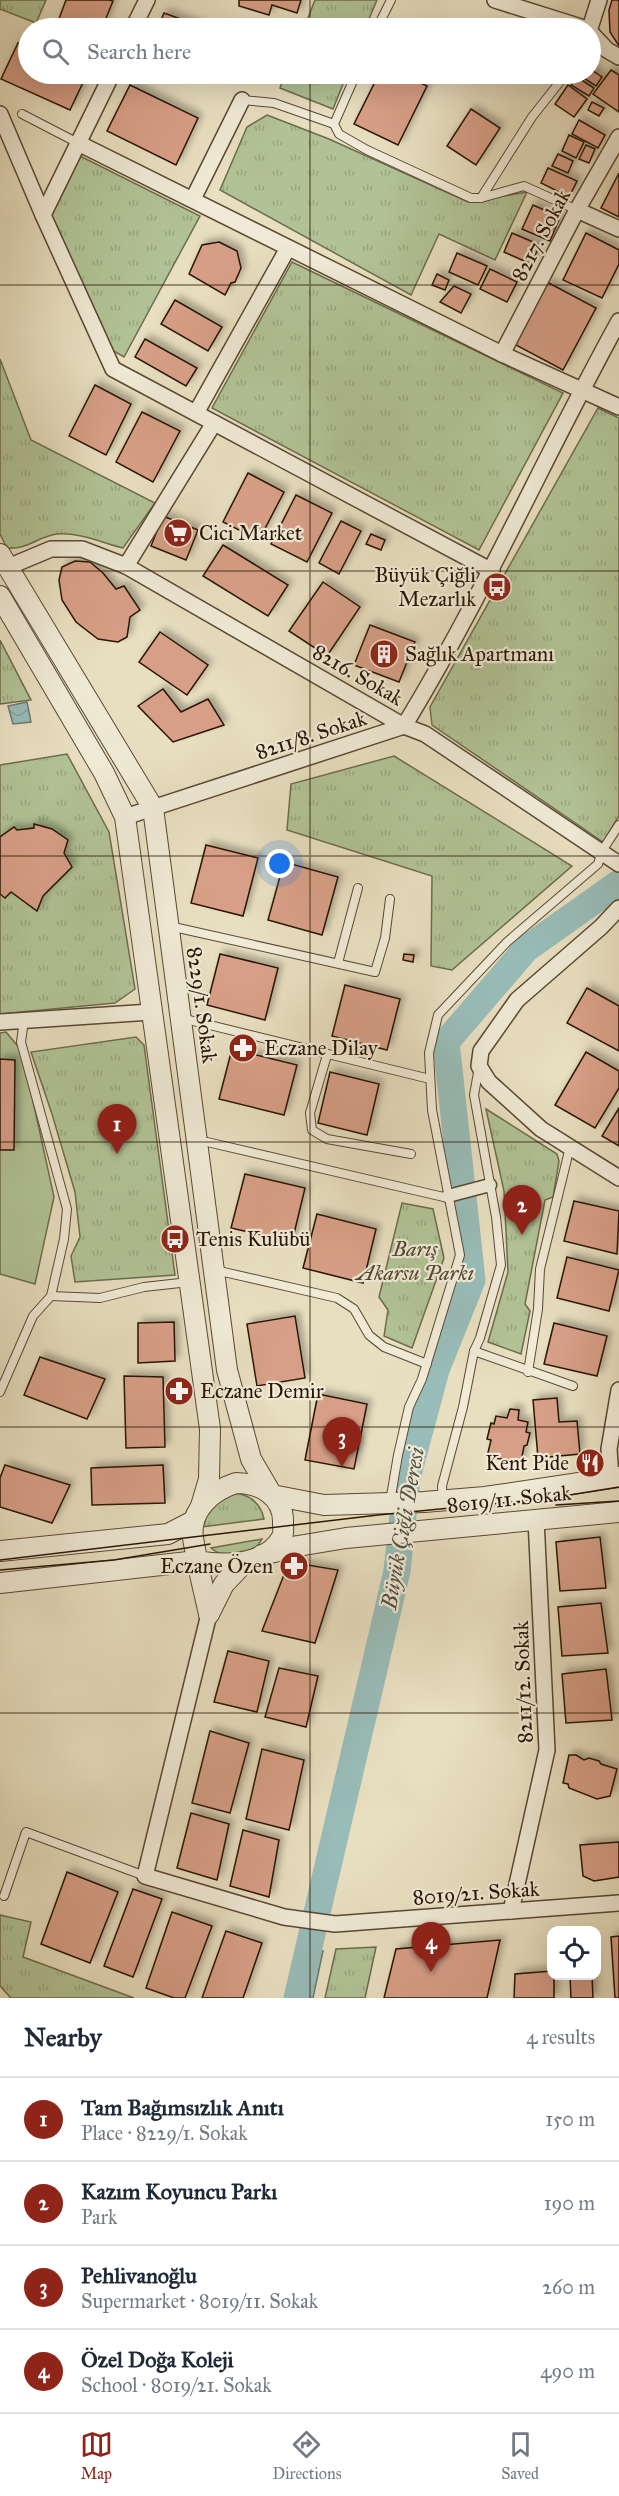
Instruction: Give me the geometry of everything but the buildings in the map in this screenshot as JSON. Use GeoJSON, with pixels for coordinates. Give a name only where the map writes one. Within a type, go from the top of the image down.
{"type":"FeatureCollection","features":[{"type":"Feature","properties":{"kind":"street"},"geometry":{"type":"LineString","coordinates":[[138,18],[147,0]]}},
{"type":"Feature","properties":{"kind":"street"},"geometry":{"type":"LineString","coordinates":[[495,0],[552,18]]}},
{"type":"Feature","properties":{"kind":"street"},"geometry":{"type":"LineString","coordinates":[[594,18],[599,0]]}},
{"type":"Feature","properties":{"kind":"street"},"geometry":{"type":"LineString","coordinates":[[601,43],[607,50],[619,57]]}},
{"type":"Feature","properties":{"kind":"street"},"geometry":{"type":"LineString","coordinates":[[43,215],[107,84]]}},
{"type":"Feature","properties":{"kind":"street"},"geometry":{"type":"LineString","coordinates":[[193,199],[242,100]]}},
{"type":"Feature","properties":{"kind":"street"},"geometry":{"type":"LineString","coordinates":[[0,114],[113,369],[492,571]]}},
{"type":"Feature","properties":{"kind":"street","name":"8217. Sokak"},"geometry":{"type":"LineString","coordinates":[[502,354],[577,210],[619,137]]}},
{"type":"Feature","properties":{"kind":"street"},"geometry":{"type":"LineString","coordinates":[[78,143],[502,354],[619,407]]}},
{"type":"Feature","properties":{"kind":"street"},"geometry":{"type":"LineString","coordinates":[[577,210],[619,229]]}},
{"type":"Feature","properties":{"kind":"street"},"geometry":{"type":"LineString","coordinates":[[196,413],[288,248]]}},
{"type":"Feature","properties":{"kind":"street","name":"8216. Sokak"},"geometry":{"type":"LineString","coordinates":[[4,561],[51,549],[82,549],[126,566],[404,726],[492,571],[580,391],[619,321]]}},
{"type":"Feature","properties":{"kind":"street"},"geometry":{"type":"LineString","coordinates":[[126,566],[214,423]]}},
{"type":"Feature","properties":{"kind":"street","name":"8229/1. Sokak"},"geometry":{"type":"LineString","coordinates":[[4,561],[153,808],[227,1370],[251,1459],[272,1495]]}},
{"type":"Feature","properties":{"kind":"street"},"geometry":{"type":"LineString","coordinates":[[0,596],[104,773],[124,818],[210,1429],[208,1479],[197,1514],[193,1537],[209,1614]]}},
{"type":"Feature","properties":{"kind":"street"},"geometry":{"type":"LineString","coordinates":[[404,726],[424,734],[619,864]]}},
{"type":"Feature","properties":{"kind":"street","name":"8211/8. Sokak"},"geometry":{"type":"LineString","coordinates":[[124,818],[404,726]]}},
{"type":"Feature","properties":{"kind":"street"},"geometry":{"type":"LineString","coordinates":[[619,908],[601,927],[518,1000],[481,1051],[479,1066],[489,1082],[542,1129],[619,1178]]}},
{"type":"Feature","properties":{"kind":"street"},"geometry":{"type":"LineString","coordinates":[[0,1022],[151,1012]]}},
{"type":"Feature","properties":{"kind":"street"},"geometry":{"type":"LineString","coordinates":[[448,1197],[490,1185]]}},
{"type":"Feature","properties":{"kind":"street"},"geometry":{"type":"LineString","coordinates":[[615,1477],[609,1449],[619,1390]]}},
{"type":"Feature","properties":{"kind":"street","name":"8019/11. Sokak"},"geometry":{"type":"LineString","coordinates":[[272,1495],[324,1505],[434,1501],[485,1497],[615,1477]]}},
{"type":"Feature","properties":{"kind":"street"},"geometry":{"type":"LineString","coordinates":[[0,1551],[168,1534],[197,1514],[223,1487],[236,1483],[249,1483],[262,1487],[280,1506],[283,1535],[224,1584],[209,1614],[145,1876]]}},
{"type":"Feature","properties":{"kind":"street","name":"8019/11. Sokak"},"geometry":{"type":"LineString","coordinates":[[253,1559],[308,1544],[619,1512]]}},
{"type":"Feature","properties":{"kind":"street","name":"8211/12. Sokak"},"geometry":{"type":"LineString","coordinates":[[511,1911],[547,1750],[536,1519]]}},
{"type":"Feature","properties":{"kind":"street"},"geometry":{"type":"LineString","coordinates":[[0,1582],[197,1561],[218,1564],[253,1559]]}},
{"type":"Feature","properties":{"kind":"street","name":"8019/21. Sokak"},"geometry":{"type":"LineString","coordinates":[[145,1876],[284,1917],[335,1924],[619,1903]]}},
{"type":"Feature","properties":{"kind":"lane"},"geometry":{"type":"LineString","coordinates":[[382,18],[391,0]]}},
{"type":"Feature","properties":{"kind":"lane"},"geometry":{"type":"LineString","coordinates":[[334,124],[352,84]]}},
{"type":"Feature","properties":{"kind":"lane"},"geometry":{"type":"LineString","coordinates":[[481,198],[532,117],[558,84]]}},
{"type":"Feature","properties":{"kind":"lane"},"geometry":{"type":"LineString","coordinates":[[242,100],[274,103],[334,124],[339,134],[367,150],[471,198],[481,198],[524,186],[577,210]]}},
{"type":"Feature","properties":{"kind":"lane"},"geometry":{"type":"LineString","coordinates":[[22,114],[78,143]]}},
{"type":"Feature","properties":{"kind":"lane"},"geometry":{"type":"LineString","coordinates":[[394,1503],[398,1455],[409,1407],[427,1364],[460,1255],[432,1110],[429,1053],[438,1015],[507,942],[598,864],[602,851],[619,825]]}},
{"type":"Feature","properties":{"kind":"lane"},"geometry":{"type":"LineString","coordinates":[[338,963],[357,888]]}},
{"type":"Feature","properties":{"kind":"lane"},"geometry":{"type":"LineString","coordinates":[[167,926],[375,972],[385,938],[390,900]]}},
{"type":"Feature","properties":{"kind":"lane"},"geometry":{"type":"LineString","coordinates":[[180,1018],[430,1079]]}},
{"type":"Feature","properties":{"kind":"lane"},"geometry":{"type":"LineString","coordinates":[[0,1392],[33,1316],[51,1296],[64,1239],[67,1209],[21,1042],[24,1020]]}},
{"type":"Feature","properties":{"kind":"lane"},"geometry":{"type":"LineString","coordinates":[[327,1055],[310,1113],[312,1130],[327,1139],[411,1154]]}},
{"type":"Feature","properties":{"kind":"lane"},"geometry":{"type":"LineString","coordinates":[[434,1501],[442,1486],[463,1407],[474,1351],[480,1338],[501,1265],[474,1095],[479,1066]]}},
{"type":"Feature","properties":{"kind":"lane"},"geometry":{"type":"LineString","coordinates":[[207,1142],[448,1197]]}},
{"type":"Feature","properties":{"kind":"lane"},"geometry":{"type":"LineString","coordinates":[[528,1372],[538,1309],[540,1269],[570,1147]]}},
{"type":"Feature","properties":{"kind":"lane"},"geometry":{"type":"LineString","coordinates":[[213,1269],[337,1298],[354,1309],[369,1335],[384,1347],[427,1364]]}},
{"type":"Feature","properties":{"kind":"lane"},"geometry":{"type":"LineString","coordinates":[[51,1296],[100,1298],[144,1287],[189,1282]]}},
{"type":"Feature","properties":{"kind":"lane"},"geometry":{"type":"LineString","coordinates":[[474,1351],[573,1386]]}},
{"type":"Feature","properties":{"kind":"lane"},"geometry":{"type":"LineString","coordinates":[[4,1896],[26,1832],[145,1876]]}},
{"type":"Feature","properties":{"kind":"green space"},"geometry":{"type":"Polygon","coordinates":[[[0,0],[46,0],[38,18],[23,18],[0,9],[0,0]]]}},
{"type":"Feature","properties":{"kind":"green space"},"geometry":{"type":"Polygon","coordinates":[[[315,0],[377,0],[369,18],[308,18],[315,0]]]}},
{"type":"Feature","properties":{"kind":"green space"},"geometry":{"type":"Polygon","coordinates":[[[281,84],[343,84],[333,109],[280,88],[281,84]]]}},
{"type":"Feature","properties":{"kind":"green space"},"geometry":{"type":"Polygon","coordinates":[[[267,115],[329,139],[468,202],[527,192],[495,260],[439,234],[411,295],[220,190],[247,127],[267,115]]]}},
{"type":"Feature","properties":{"kind":"green space"},"geometry":{"type":"Polygon","coordinates":[[[80,156],[200,216],[124,357],[112,350],[50,215],[80,156]]]}},
{"type":"Feature","properties":{"kind":"green space"},"geometry":{"type":"Polygon","coordinates":[[[292,262],[563,393],[479,550],[212,408],[292,262]]]}},
{"type":"Feature","properties":{"kind":"green space"},"geometry":{"type":"Polygon","coordinates":[[[0,359],[31,440],[155,503],[123,548],[82,536],[57,534],[21,547],[7,548],[0,534],[0,359]]]}},
{"type":"Feature","properties":{"kind":"green space"},"geometry":{"type":"Polygon","coordinates":[[[598,408],[619,418],[619,816],[603,842],[432,725],[430,707],[598,408]]]}},
{"type":"Feature","properties":{"kind":"green space"},"geometry":{"type":"Polygon","coordinates":[[[0,640],[31,700],[0,704],[0,640]]]}},
{"type":"Feature","properties":{"kind":"green space"},"geometry":{"type":"Polygon","coordinates":[[[67,754],[109,832],[135,989],[115,1003],[0,1014],[0,765],[67,754]]]}},
{"type":"Feature","properties":{"kind":"green space"},"geometry":{"type":"Polygon","coordinates":[[[394,756],[572,866],[452,970],[431,966],[432,876],[287,830],[291,784],[394,756]]]}},
{"type":"Feature","properties":{"kind":"green space"},"geometry":{"type":"Polygon","coordinates":[[[6,1032],[22,1051],[54,1197],[35,1284],[0,1274],[0,1033],[6,1032]]]}},
{"type":"Feature","properties":{"kind":"green space"},"geometry":{"type":"Polygon","coordinates":[[[136,1037],[144,1045],[175,1275],[75,1282],[71,1256],[80,1237],[75,1192],[31,1052],[136,1037]]]}},
{"type":"Feature","properties":{"kind":"green space"},"geometry":{"type":"Polygon","coordinates":[[[486,1109],[557,1154],[559,1161],[553,1197],[545,1200],[525,1304],[530,1311],[521,1354],[488,1342],[508,1272],[504,1191],[486,1109]]]}},
{"type":"Feature","properties":{"kind":"green space","name":"Barış Akarsu Parkı"},"geometry":{"type":"Polygon","coordinates":[[[402,1203],[433,1209],[444,1258],[412,1348],[384,1336],[388,1310],[379,1297],[402,1203]]]}},
{"type":"Feature","properties":{"kind":"green space"},"geometry":{"type":"Polygon","coordinates":[[[237,1493],[255,1502],[264,1519],[201,1527],[213,1500],[237,1493]]]}},
{"type":"Feature","properties":{"kind":"green space"},"geometry":{"type":"Polygon","coordinates":[[[262,1539],[252,1550],[239,1555],[224,1555],[211,1548],[262,1539]]]}},
{"type":"Feature","properties":{"kind":"green space"},"geometry":{"type":"Polygon","coordinates":[[[0,1915],[31,1922],[23,1957],[134,1998],[11,1998],[0,1986],[0,1915]]]}},
{"type":"Feature","properties":{"kind":"green space"},"geometry":{"type":"Polygon","coordinates":[[[376,1947],[365,1998],[325,1998],[336,1949],[376,1947]]]}},
{"type":"Feature","properties":{"kind":"water"},"geometry":{"type":"Polygon","coordinates":[[[27,702],[31,722],[13,724],[8,706],[27,702]]]}},
{"type":"Feature","properties":{"kind":"water"},"geometry":{"type":"Polygon","coordinates":[[[297,1951],[323,1951],[313,1998],[286,1998],[297,1951]]]}},
{"type":"Feature","properties":{"kind":"waterway","name":"Büyük Çiğli Deresi"},"geometry":{"type":"LineString","coordinates":[[297,1998],[397,1571],[407,1478],[436,1370],[472,1280],[446,1042],[526,949],[619,883]]}},
{"type":"Feature","properties":{"kind":"tram line"},"geometry":{"type":"LineString","coordinates":[[0,1560],[378,1515],[545,1499],[619,1487]]}},
{"type":"Feature","properties":{"kind":"tram line"},"geometry":{"type":"LineString","coordinates":[[556,1505],[619,1501]]}},
{"type":"Feature","properties":{"kind":"tram line"},"geometry":{"type":"LineString","coordinates":[[0,1570],[114,1560],[210,1544]]}},
{"type":"Feature","properties":{"kind":"place","name":"Cici Market"},"geometry":{"type":"Point","coordinates":[178,533]}},
{"type":"Feature","properties":{"kind":"place","name":"Büyük Çiğli Mezarlık"},"geometry":{"type":"Point","coordinates":[497,587]}},
{"type":"Feature","properties":{"kind":"place","name":"Sağlık Apartmanı"},"geometry":{"type":"Point","coordinates":[384,654]}},
{"type":"Feature","properties":{"kind":"place","name":"Eczane Dilay"},"geometry":{"type":"Point","coordinates":[243,1048]}},
{"type":"Feature","properties":{"kind":"place","name":"Tam Bağımsızlık Anıtı"},"geometry":{"type":"Point","coordinates":[117,1154]}},
{"type":"Feature","properties":{"kind":"place","name":"Kazım Koyuncu Parkı"},"geometry":{"type":"Point","coordinates":[522,1235]}},
{"type":"Feature","properties":{"kind":"place","name":"Tenis Kulübü"},"geometry":{"type":"Point","coordinates":[175,1239]}},
{"type":"Feature","properties":{"kind":"place","name":"Eczane Demir"},"geometry":{"type":"Point","coordinates":[179,1391]}},
{"type":"Feature","properties":{"kind":"place","name":"Kent Pide"},"geometry":{"type":"Point","coordinates":[590,1463]}},
{"type":"Feature","properties":{"kind":"place","name":"Pehlivanoğlu"},"geometry":{"type":"Point","coordinates":[342,1467]}},
{"type":"Feature","properties":{"kind":"place","name":"Eczane Özen"},"geometry":{"type":"Point","coordinates":[294,1566]}},
{"type":"Feature","properties":{"kind":"place","name":"Özel Doğa Koleji"},"geometry":{"type":"Point","coordinates":[431,1972]}}]}
